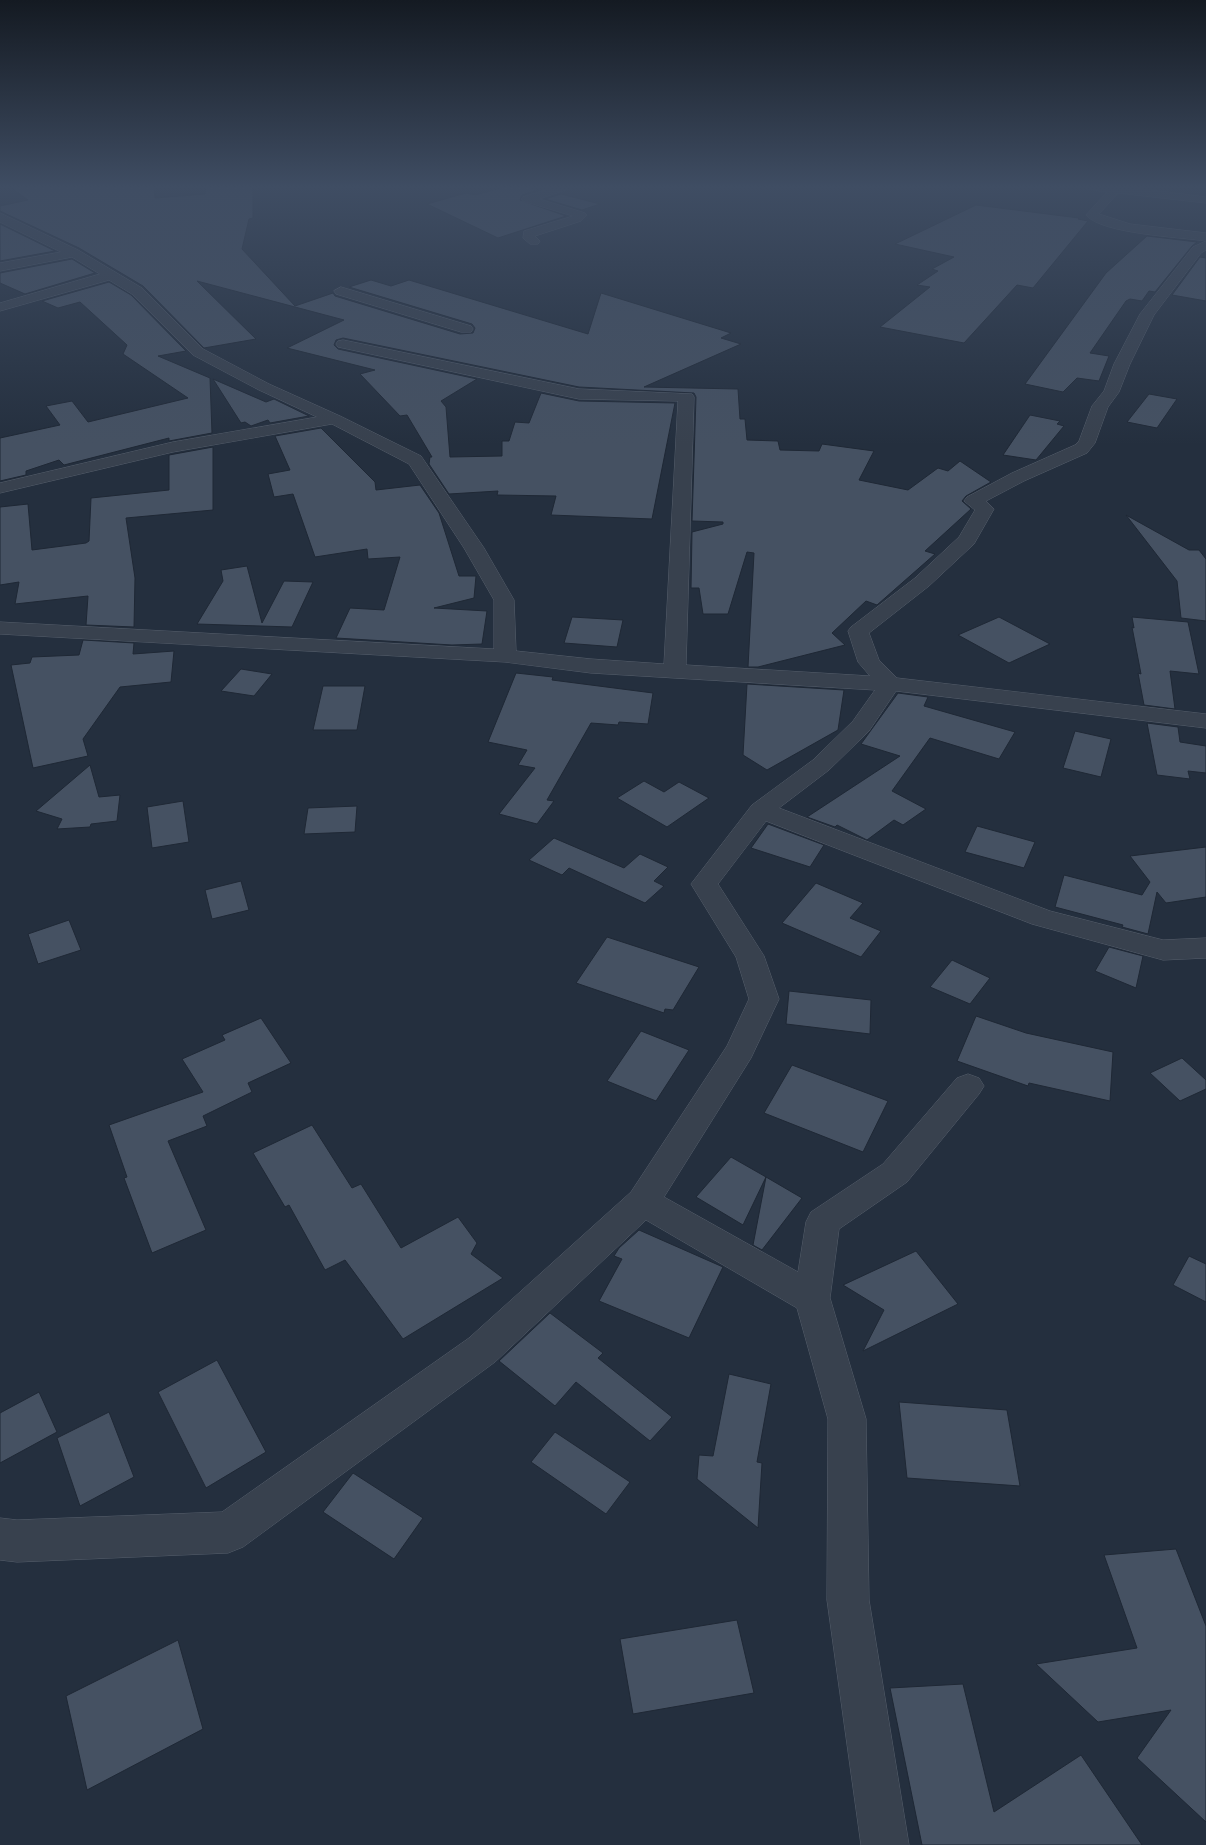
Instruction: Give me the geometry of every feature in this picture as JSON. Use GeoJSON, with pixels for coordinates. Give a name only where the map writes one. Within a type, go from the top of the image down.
{"type":"FeatureCollection","features":[{"type":"Feature","properties":{"kind":"street"},"geometry":{"type":"LineString","coordinates":[[106,272],[137,291],[198,352],[264,388],[334,419],[415,460],[474,548],[504,600],[505,656]]}},
{"type":"Feature","properties":{"kind":"street"},"geometry":{"type":"LineString","coordinates":[[890,684],[869,662],[858,631],[922,582],[967,540],[985,509],[973,501],[1018,476],[1081,449],[1087,443],[1100,406],[1112,392],[1122,364],[1147,314],[1191,272]]}},
{"type":"Feature","properties":{"kind":"street"},"geometry":{"type":"LineString","coordinates":[[0,307],[111,275]]}},
{"type":"Feature","properties":{"kind":"street"},"geometry":{"type":"LineString","coordinates":[[342,291],[466,329]]}},
{"type":"Feature","properties":{"kind":"street"},"geometry":{"type":"LineString","coordinates":[[343,344],[408,356],[579,394],[686,397],[675,670]]}},
{"type":"Feature","properties":{"kind":"street"},"geometry":{"type":"LineString","coordinates":[[0,488],[173,446],[334,419]]}},
{"type":"Feature","properties":{"kind":"street"},"geometry":{"type":"LineString","coordinates":[[0,628],[505,656],[591,666],[890,684],[1206,721]]}},
{"type":"Feature","properties":{"kind":"street"},"geometry":{"type":"LineString","coordinates":[[0,1540],[17,1541],[228,1532],[482,1350],[643,1202],[740,1050],[764,999],[750,956],[704,884],[761,810],[821,765],[861,726],[890,684]]}},
{"type":"Feature","properties":{"kind":"street"},"geometry":{"type":"LineString","coordinates":[[761,810],[1042,918],[1163,950],[1206,948]]}},
{"type":"Feature","properties":{"kind":"street"},"geometry":{"type":"LineString","coordinates":[[885,1845],[848,1600],[847,1419],[812,1298],[823,1222],[895,1173],[968,1086]]}},
{"type":"Feature","properties":{"kind":"street"},"geometry":{"type":"LineString","coordinates":[[643,1202],[812,1298]]}},
{"type":"Feature","properties":{"kind":"building"},"geometry":{"type":"Polygon","coordinates":[[[120,272],[263,272],[295,306],[333,293],[335,296],[460,334],[473,333],[475,328],[472,324],[349,287],[371,280],[391,286],[409,280],[588,334],[601,293],[731,333],[721,338],[741,344],[644,387],[738,389],[740,419],[745,419],[747,440],[778,441],[780,450],[819,451],[822,444],[874,451],[859,480],[908,490],[938,468],[948,471],[960,461],[991,482],[966,496],[962,501],[971,509],[925,551],[935,554],[877,605],[866,601],[832,633],[845,645],[758,667],[748,667],[754,553],[747,552],[728,614],[703,614],[699,588],[691,588],[692,532],[723,524],[723,522],[692,521],[696,397],[694,393],[579,387],[343,338],[336,340],[334,345],[338,349],[477,379],[441,401],[446,407],[450,457],[502,456],[502,441],[509,441],[515,422],[529,423],[541,393],[579,401],[675,403],[652,519],[551,515],[556,496],[497,495],[498,491],[449,494],[429,464],[430,457],[432,457],[407,415],[400,416],[360,374],[375,370],[287,348],[344,320],[197,281],[256,339],[204,348],[143,286],[120,272]]]}},
{"type":"Feature","properties":{"kind":"building"},"geometry":{"type":"Polygon","coordinates":[[[936,272],[1046,272],[1033,288],[1017,285],[964,343],[880,327],[930,287],[917,285],[936,272]]]}},
{"type":"Feature","properties":{"kind":"building"},"geometry":{"type":"Polygon","coordinates":[[[1171,272],[1155,292],[1149,291],[1142,301],[1130,299],[1126,301],[1090,353],[1109,356],[1099,381],[1077,378],[1063,392],[1025,384],[1106,273],[1171,272]]]}},
{"type":"Feature","properties":{"kind":"building"},"geometry":{"type":"Polygon","coordinates":[[[1189,272],[1206,272],[1206,301],[1172,295],[1189,272]]]}},
{"type":"Feature","properties":{"kind":"building"},"geometry":{"type":"Polygon","coordinates":[[[0,273],[95,273],[25,294],[0,283],[0,273]]]}},
{"type":"Feature","properties":{"kind":"building"},"geometry":{"type":"Polygon","coordinates":[[[109,282],[131,295],[186,351],[158,356],[210,378],[212,433],[169,441],[169,438],[64,465],[59,460],[26,471],[26,475],[0,481],[0,438],[60,425],[46,406],[72,401],[88,422],[188,398],[123,354],[127,345],[80,302],[58,308],[42,301],[109,282]]]}},
{"type":"Feature","properties":{"kind":"building"},"geometry":{"type":"Polygon","coordinates":[[[213,379],[266,402],[274,399],[309,416],[270,423],[268,420],[251,426],[245,422],[241,423],[213,379]]]}},
{"type":"Feature","properties":{"kind":"building"},"geometry":{"type":"Polygon","coordinates":[[[1149,394],[1177,399],[1157,428],[1127,422],[1149,394]]]}},
{"type":"Feature","properties":{"kind":"building"},"geometry":{"type":"Polygon","coordinates":[[[1030,415],[1060,421],[1057,424],[1064,426],[1036,460],[1003,455],[1030,415]]]}},
{"type":"Feature","properties":{"kind":"building"},"geometry":{"type":"Polygon","coordinates":[[[321,428],[375,482],[376,490],[420,485],[439,513],[459,576],[476,576],[474,598],[434,608],[487,611],[482,644],[452,645],[336,638],[350,608],[384,610],[400,557],[368,559],[367,549],[315,557],[293,494],[274,497],[268,474],[290,470],[275,436],[321,428]]]}},
{"type":"Feature","properties":{"kind":"building"},"geometry":{"type":"Polygon","coordinates":[[[213,447],[213,510],[126,518],[135,578],[134,627],[86,625],[88,596],[15,604],[19,582],[0,585],[0,507],[28,504],[32,550],[86,543],[89,541],[91,498],[169,490],[169,455],[213,447]]]}},
{"type":"Feature","properties":{"kind":"building"},"geometry":{"type":"Polygon","coordinates":[[[1126,515],[1189,550],[1199,550],[1206,559],[1206,621],[1181,618],[1177,581],[1126,515]]]}},
{"type":"Feature","properties":{"kind":"building"},"geometry":{"type":"Polygon","coordinates":[[[247,566],[262,623],[284,581],[313,582],[292,627],[197,624],[223,581],[221,570],[247,566]]]}},
{"type":"Feature","properties":{"kind":"building"},"geometry":{"type":"Polygon","coordinates":[[[572,617],[623,620],[617,647],[564,643],[572,617]]]}},
{"type":"Feature","properties":{"kind":"building"},"geometry":{"type":"Polygon","coordinates":[[[999,617],[1050,644],[1009,663],[958,635],[999,617]]]}},
{"type":"Feature","properties":{"kind":"building"},"geometry":{"type":"Polygon","coordinates":[[[1132,617],[1188,622],[1199,674],[1170,671],[1175,709],[1144,705],[1138,673],[1141,674],[1132,627],[1134,628],[1132,617]]]}},
{"type":"Feature","properties":{"kind":"building"},"geometry":{"type":"Polygon","coordinates":[[[83,640],[134,643],[133,654],[174,651],[171,682],[120,687],[83,739],[88,756],[33,768],[11,665],[30,663],[32,657],[79,655],[83,640]]]}},
{"type":"Feature","properties":{"kind":"building"},"geometry":{"type":"Polygon","coordinates":[[[241,669],[272,674],[254,696],[221,691],[241,669]]]}},
{"type":"Feature","properties":{"kind":"building"},"geometry":{"type":"Polygon","coordinates":[[[516,673],[553,677],[552,680],[653,693],[648,724],[619,722],[618,725],[591,723],[547,800],[554,801],[537,824],[499,814],[535,768],[518,765],[527,750],[488,742],[516,673]]]}},
{"type":"Feature","properties":{"kind":"building"},"geometry":{"type":"Polygon","coordinates":[[[747,684],[844,690],[838,730],[767,770],[743,755],[747,684]]]}},
{"type":"Feature","properties":{"kind":"building"},"geometry":{"type":"Polygon","coordinates":[[[323,686],[365,686],[357,730],[313,730],[323,686]]]}},
{"type":"Feature","properties":{"kind":"building"},"geometry":{"type":"Polygon","coordinates":[[[898,693],[928,697],[924,706],[1015,732],[999,759],[930,738],[892,791],[926,809],[903,825],[894,820],[867,840],[837,825],[835,827],[807,817],[900,756],[861,744],[898,693]]]}},
{"type":"Feature","properties":{"kind":"building"},"geometry":{"type":"Polygon","coordinates":[[[1147,723],[1178,727],[1180,742],[1206,746],[1206,773],[1188,771],[1190,779],[1157,775],[1147,723]]]}},
{"type":"Feature","properties":{"kind":"building"},"geometry":{"type":"Polygon","coordinates":[[[1075,731],[1111,739],[1101,777],[1063,768],[1075,731]]]}},
{"type":"Feature","properties":{"kind":"building"},"geometry":{"type":"Polygon","coordinates":[[[90,765],[99,797],[120,795],[117,821],[91,824],[90,827],[57,829],[62,819],[36,811],[90,765]]]}},
{"type":"Feature","properties":{"kind":"building"},"geometry":{"type":"Polygon","coordinates":[[[644,781],[664,792],[679,782],[709,798],[667,827],[617,798],[644,781]]]}},
{"type":"Feature","properties":{"kind":"building"},"geometry":{"type":"Polygon","coordinates":[[[183,801],[189,842],[152,848],[147,807],[183,801]]]}},
{"type":"Feature","properties":{"kind":"building"},"geometry":{"type":"Polygon","coordinates":[[[357,806],[355,832],[304,834],[308,808],[357,806]]]}},
{"type":"Feature","properties":{"kind":"building"},"geometry":{"type":"Polygon","coordinates":[[[768,824],[824,845],[810,867],[751,848],[768,824]]]}},
{"type":"Feature","properties":{"kind":"building"},"geometry":{"type":"Polygon","coordinates":[[[977,826],[1035,842],[1024,868],[965,852],[977,826]]]}},
{"type":"Feature","properties":{"kind":"building"},"geometry":{"type":"Polygon","coordinates":[[[554,838],[624,868],[640,854],[668,867],[654,881],[664,886],[645,903],[569,868],[562,875],[529,860],[554,838]]]}},
{"type":"Feature","properties":{"kind":"building"},"geometry":{"type":"Polygon","coordinates":[[[1206,847],[1206,897],[1166,903],[1157,892],[1148,934],[1122,927],[1123,925],[1055,907],[1064,875],[1142,895],[1150,882],[1130,856],[1206,847]]]}},
{"type":"Feature","properties":{"kind":"building"},"geometry":{"type":"Polygon","coordinates":[[[241,881],[249,910],[212,919],[205,890],[241,881]]]}},
{"type":"Feature","properties":{"kind":"building"},"geometry":{"type":"Polygon","coordinates":[[[816,883],[863,903],[850,918],[881,931],[861,957],[782,923],[816,883]]]}},
{"type":"Feature","properties":{"kind":"building"},"geometry":{"type":"Polygon","coordinates":[[[69,920],[81,950],[38,964],[28,934],[69,920]]]}},
{"type":"Feature","properties":{"kind":"building"},"geometry":{"type":"Polygon","coordinates":[[[607,937],[699,967],[673,1010],[665,1009],[664,1013],[576,983],[607,937]]]}},
{"type":"Feature","properties":{"kind":"building"},"geometry":{"type":"Polygon","coordinates":[[[1109,947],[1143,956],[1136,988],[1095,971],[1109,947]]]}},
{"type":"Feature","properties":{"kind":"building"},"geometry":{"type":"Polygon","coordinates":[[[952,960],[990,978],[970,1004],[930,987],[952,960]]]}},
{"type":"Feature","properties":{"kind":"building"},"geometry":{"type":"Polygon","coordinates":[[[789,991],[871,1000],[870,1034],[786,1024],[789,991]]]}},
{"type":"Feature","properties":{"kind":"building"},"geometry":{"type":"Polygon","coordinates":[[[976,1016],[1026,1033],[1113,1052],[1110,1101],[1029,1083],[1028,1086],[957,1061],[976,1016]]]}},
{"type":"Feature","properties":{"kind":"building"},"geometry":{"type":"Polygon","coordinates":[[[261,1018],[291,1063],[248,1083],[252,1092],[203,1116],[207,1126],[168,1141],[206,1230],[152,1253],[124,1178],[127,1177],[109,1125],[203,1092],[182,1059],[225,1040],[222,1035],[261,1018]]]}},
{"type":"Feature","properties":{"kind":"building"},"geometry":{"type":"Polygon","coordinates":[[[641,1031],[689,1050],[656,1101],[607,1081],[641,1031]]]}},
{"type":"Feature","properties":{"kind":"building"},"geometry":{"type":"Polygon","coordinates":[[[1182,1058],[1206,1080],[1206,1089],[1180,1101],[1150,1073],[1182,1058]]]}},
{"type":"Feature","properties":{"kind":"building"},"geometry":{"type":"Polygon","coordinates":[[[792,1065],[888,1101],[863,1152],[764,1113],[792,1065]]]}},
{"type":"Feature","properties":{"kind":"building"},"geometry":{"type":"Polygon","coordinates":[[[312,1125],[352,1188],[361,1184],[401,1248],[458,1217],[477,1243],[471,1254],[503,1278],[403,1339],[345,1260],[325,1270],[289,1205],[285,1207],[253,1153],[312,1125]]]}},
{"type":"Feature","properties":{"kind":"building"},"geometry":{"type":"Polygon","coordinates":[[[731,1157],[766,1177],[743,1225],[696,1197],[731,1157]]]}},
{"type":"Feature","properties":{"kind":"building"},"geometry":{"type":"Polygon","coordinates":[[[766,1177],[802,1198],[762,1250],[753,1245],[766,1177]]]}},
{"type":"Feature","properties":{"kind":"building"},"geometry":{"type":"Polygon","coordinates":[[[639,1230],[723,1267],[689,1338],[599,1301],[622,1259],[614,1256],[619,1248],[639,1230]]]}},
{"type":"Feature","properties":{"kind":"building"},"geometry":{"type":"Polygon","coordinates":[[[916,1251],[958,1304],[863,1351],[884,1310],[843,1285],[916,1251]]]}},
{"type":"Feature","properties":{"kind":"building"},"geometry":{"type":"Polygon","coordinates":[[[1189,1256],[1206,1264],[1206,1302],[1173,1285],[1189,1256]]]}},
{"type":"Feature","properties":{"kind":"building"},"geometry":{"type":"Polygon","coordinates":[[[550,1313],[603,1353],[598,1358],[672,1417],[650,1441],[576,1382],[555,1406],[499,1361],[550,1313]]]}},
{"type":"Feature","properties":{"kind":"building"},"geometry":{"type":"Polygon","coordinates":[[[217,1360],[266,1452],[206,1488],[158,1392],[217,1360]]]}},
{"type":"Feature","properties":{"kind":"building"},"geometry":{"type":"Polygon","coordinates":[[[729,1374],[771,1384],[757,1462],[762,1463],[758,1528],[697,1479],[699,1455],[713,1456],[729,1374]]]}},
{"type":"Feature","properties":{"kind":"building"},"geometry":{"type":"Polygon","coordinates":[[[39,1392],[57,1432],[0,1463],[0,1413],[39,1392]]]}},
{"type":"Feature","properties":{"kind":"building"},"geometry":{"type":"Polygon","coordinates":[[[899,1402],[1007,1410],[1020,1486],[907,1478],[899,1402]]]}},
{"type":"Feature","properties":{"kind":"building"},"geometry":{"type":"Polygon","coordinates":[[[109,1412],[134,1477],[80,1506],[57,1438],[109,1412]]]}},
{"type":"Feature","properties":{"kind":"building"},"geometry":{"type":"Polygon","coordinates":[[[555,1432],[630,1482],[606,1514],[531,1462],[555,1432]]]}},
{"type":"Feature","properties":{"kind":"building"},"geometry":{"type":"Polygon","coordinates":[[[353,1473],[423,1518],[394,1559],[323,1512],[353,1473]]]}},
{"type":"Feature","properties":{"kind":"building"},"geometry":{"type":"Polygon","coordinates":[[[1176,1549],[1206,1626],[1206,1822],[1137,1758],[1171,1710],[1098,1722],[1036,1664],[1137,1648],[1104,1555],[1176,1549]]]}},
{"type":"Feature","properties":{"kind":"building"},"geometry":{"type":"Polygon","coordinates":[[[737,1620],[754,1693],[633,1714],[620,1639],[737,1620]]]}},
{"type":"Feature","properties":{"kind":"building"},"geometry":{"type":"Polygon","coordinates":[[[178,1640],[203,1729],[87,1790],[66,1696],[178,1640]]]}},
{"type":"Feature","properties":{"kind":"building"},"geometry":{"type":"Polygon","coordinates":[[[963,1684],[994,1812],[1081,1755],[1142,1845],[922,1845],[890,1688],[963,1684]]]}}]}
